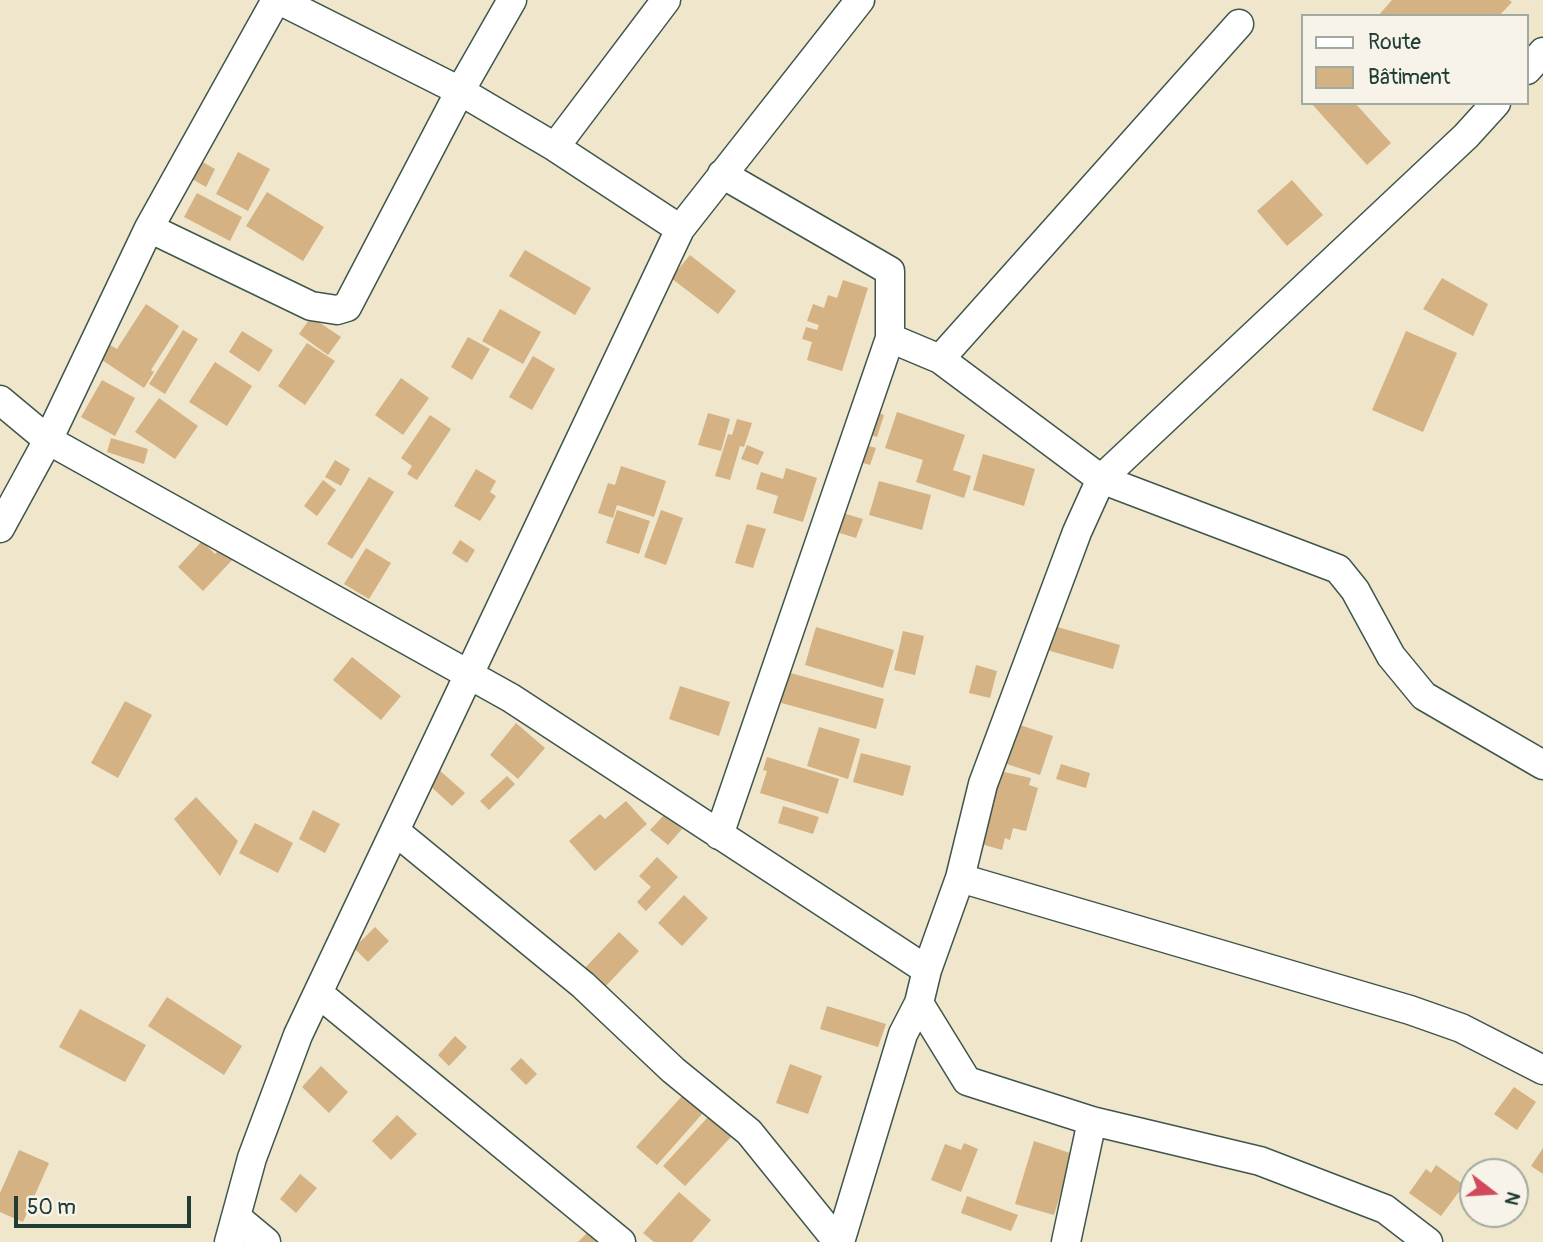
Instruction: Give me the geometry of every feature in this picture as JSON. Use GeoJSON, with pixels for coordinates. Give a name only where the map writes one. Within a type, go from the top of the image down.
{"type":"FeatureCollection","features":[{"type":"Feature","properties":{"kind":"street"},"geometry":{"type":"LineString","coordinates":[[0,528],[48,440],[149,228],[278,0],[460,91],[555,146],[680,229]]}},
{"type":"Feature","properties":{"kind":"street"},"geometry":{"type":"LineString","coordinates":[[149,228],[311,306],[337,310],[347,307],[460,91],[512,0]]}},
{"type":"Feature","properties":{"kind":"street"},"geometry":{"type":"LineString","coordinates":[[555,146],[666,0]]}},
{"type":"Feature","properties":{"kind":"street"},"geometry":{"type":"LineString","coordinates":[[266,1242],[233,1229],[256,1146],[298,1035],[680,229],[860,0]]}},
{"type":"Feature","properties":{"kind":"street"},"geometry":{"type":"LineString","coordinates":[[940,359],[1239,24]]}},
{"type":"Feature","properties":{"kind":"street"},"geometry":{"type":"LineString","coordinates":[[1529,68],[1543,52]]}},
{"type":"Feature","properties":{"kind":"street"},"geometry":{"type":"LineString","coordinates":[[839,1242],[903,1034],[919,1003],[927,970],[960,878],[983,784],[1077,532],[1101,479],[1466,136],[1494,105]]}},
{"type":"Feature","properties":{"kind":"street"},"geometry":{"type":"LineString","coordinates":[[719,835],[890,338],[890,271],[722,174]]}},
{"type":"Feature","properties":{"kind":"street"},"geometry":{"type":"LineString","coordinates":[[890,338],[940,359],[1101,479],[1338,569],[1354,590],[1391,656],[1424,696],[1543,765]]}},
{"type":"Feature","properties":{"kind":"street"},"geometry":{"type":"LineString","coordinates":[[0,400],[48,440],[511,698],[927,970]]}},
{"type":"Feature","properties":{"kind":"street"},"geometry":{"type":"LineString","coordinates":[[395,831],[583,985],[673,1070],[749,1132],[839,1242]]}},
{"type":"Feature","properties":{"kind":"street"},"geometry":{"type":"LineString","coordinates":[[960,878],[1410,1010],[1461,1028],[1543,1070]]}},
{"type":"Feature","properties":{"kind":"street"},"geometry":{"type":"LineString","coordinates":[[318,993],[621,1242]]}},
{"type":"Feature","properties":{"kind":"street"},"geometry":{"type":"LineString","coordinates":[[919,1003],[967,1081],[1092,1121],[1261,1161],[1385,1209],[1428,1242]]}},
{"type":"Feature","properties":{"kind":"street"},"geometry":{"type":"LineString","coordinates":[[1066,1242],[1092,1121]]}},
{"type":"Feature","properties":{"kind":"building"},"geometry":{"type":"Polygon","coordinates":[[[1392,0],[1512,2],[1501,14],[1380,14],[1392,0]]]}},
{"type":"Feature","properties":{"kind":"building"},"geometry":{"type":"Polygon","coordinates":[[[1313,105],[1357,105],[1391,143],[1367,165],[1313,105]]]}},
{"type":"Feature","properties":{"kind":"building"},"geometry":{"type":"Polygon","coordinates":[[[238,152],[270,169],[248,211],[216,194],[238,152]]]}},
{"type":"Feature","properties":{"kind":"building"},"geometry":{"type":"Polygon","coordinates":[[[194,157],[215,169],[206,187],[185,175],[194,157]]]}},
{"type":"Feature","properties":{"kind":"building"},"geometry":{"type":"Polygon","coordinates":[[[1292,180],[1323,215],[1287,246],[1257,211],[1292,180]]]}},
{"type":"Feature","properties":{"kind":"building"},"geometry":{"type":"Polygon","coordinates":[[[267,192],[324,227],[303,261],[246,226],[267,192]]]}},
{"type":"Feature","properties":{"kind":"building"},"geometry":{"type":"Polygon","coordinates":[[[197,193],[242,217],[230,241],[184,217],[197,193]]]}},
{"type":"Feature","properties":{"kind":"building"},"geometry":{"type":"Polygon","coordinates":[[[525,250],[591,288],[575,315],[509,276],[525,250]]]}},
{"type":"Feature","properties":{"kind":"building"},"geometry":{"type":"Polygon","coordinates":[[[690,255],[736,291],[718,314],[671,278],[690,255]]]}},
{"type":"Feature","properties":{"kind":"building"},"geometry":{"type":"Polygon","coordinates":[[[1442,278],[1488,304],[1473,336],[1423,309],[1442,278]]]}},
{"type":"Feature","properties":{"kind":"building"},"geometry":{"type":"Polygon","coordinates":[[[843,280],[868,288],[842,371],[807,360],[812,342],[802,339],[806,327],[817,330],[819,325],[807,321],[813,304],[824,308],[828,295],[837,298],[843,280]]]}},
{"type":"Feature","properties":{"kind":"building"},"geometry":{"type":"Polygon","coordinates":[[[146,304],[179,326],[151,370],[154,372],[144,388],[96,356],[105,342],[117,349],[146,304]]]}},
{"type":"Feature","properties":{"kind":"building"},"geometry":{"type":"Polygon","coordinates":[[[500,309],[541,332],[523,364],[482,341],[500,309]]]}},
{"type":"Feature","properties":{"kind":"building"},"geometry":{"type":"Polygon","coordinates":[[[311,317],[341,337],[328,355],[299,334],[311,317]]]}},
{"type":"Feature","properties":{"kind":"building"},"geometry":{"type":"Polygon","coordinates":[[[183,330],[198,339],[165,394],[149,384],[183,330]]]}},
{"type":"Feature","properties":{"kind":"building"},"geometry":{"type":"Polygon","coordinates":[[[242,331],[273,350],[259,372],[229,352],[242,331]]]}},
{"type":"Feature","properties":{"kind":"building"},"geometry":{"type":"Polygon","coordinates":[[[1406,331],[1457,353],[1423,432],[1372,410],[1406,331]]]}},
{"type":"Feature","properties":{"kind":"building"},"geometry":{"type":"Polygon","coordinates":[[[468,337],[490,349],[472,380],[451,367],[468,337]]]}},
{"type":"Feature","properties":{"kind":"building"},"geometry":{"type":"Polygon","coordinates":[[[307,343],[335,361],[305,405],[278,386],[307,343]]]}},
{"type":"Feature","properties":{"kind":"building"},"geometry":{"type":"Polygon","coordinates":[[[533,356],[555,369],[532,410],[509,397],[533,356]]]}},
{"type":"Feature","properties":{"kind":"building"},"geometry":{"type":"Polygon","coordinates":[[[215,362],[252,386],[227,426],[189,402],[215,362]]]}},
{"type":"Feature","properties":{"kind":"building"},"geometry":{"type":"Polygon","coordinates":[[[401,378],[429,398],[403,435],[375,415],[401,378]]]}},
{"type":"Feature","properties":{"kind":"building"},"geometry":{"type":"Polygon","coordinates":[[[102,380],[135,398],[115,436],[81,417],[102,380]]]}},
{"type":"Feature","properties":{"kind":"building"},"geometry":{"type":"Polygon","coordinates":[[[159,398],[198,426],[175,459],[135,432],[159,398]]]}},
{"type":"Feature","properties":{"kind":"building"},"geometry":{"type":"Polygon","coordinates":[[[870,410],[884,415],[877,437],[862,432],[870,410]]]}},
{"type":"Feature","properties":{"kind":"building"},"geometry":{"type":"Polygon","coordinates":[[[897,412],[965,435],[953,470],[971,476],[964,498],[916,482],[923,460],[885,448],[897,412]]]}},
{"type":"Feature","properties":{"kind":"building"},"geometry":{"type":"Polygon","coordinates":[[[708,413],[730,419],[721,451],[698,445],[708,413]]]}},
{"type":"Feature","properties":{"kind":"building"},"geometry":{"type":"Polygon","coordinates":[[[430,415],[451,429],[417,480],[407,474],[412,466],[401,458],[430,415]]]}},
{"type":"Feature","properties":{"kind":"building"},"geometry":{"type":"Polygon","coordinates":[[[737,419],[752,423],[744,447],[740,446],[730,480],[715,476],[728,434],[732,435],[737,419]]]}},
{"type":"Feature","properties":{"kind":"building"},"geometry":{"type":"Polygon","coordinates":[[[111,438],[148,449],[144,464],[107,452],[111,438]]]}},
{"type":"Feature","properties":{"kind":"building"},"geometry":{"type":"Polygon","coordinates":[[[862,444],[876,448],[870,465],[857,461],[862,444]]]}},
{"type":"Feature","properties":{"kind":"building"},"geometry":{"type":"Polygon","coordinates":[[[747,445],[764,452],[758,465],[741,459],[747,445]]]}},
{"type":"Feature","properties":{"kind":"building"},"geometry":{"type":"Polygon","coordinates":[[[983,454],[1035,469],[1024,506],[973,490],[983,454]]]}},
{"type":"Feature","properties":{"kind":"building"},"geometry":{"type":"Polygon","coordinates":[[[335,460],[350,469],[341,486],[325,477],[335,460]]]}},
{"type":"Feature","properties":{"kind":"building"},"geometry":{"type":"Polygon","coordinates":[[[621,466],[666,481],[654,517],[617,505],[613,518],[598,513],[608,483],[615,485],[621,466]]]}},
{"type":"Feature","properties":{"kind":"building"},"geometry":{"type":"Polygon","coordinates":[[[786,468],[817,478],[803,522],[773,513],[778,496],[756,489],[761,472],[783,479],[786,468]]]}},
{"type":"Feature","properties":{"kind":"building"},"geometry":{"type":"Polygon","coordinates":[[[476,469],[496,481],[490,492],[496,496],[480,521],[454,506],[476,469]]]}},
{"type":"Feature","properties":{"kind":"building"},"geometry":{"type":"Polygon","coordinates":[[[369,477],[394,492],[352,559],[327,544],[369,477]]]}},
{"type":"Feature","properties":{"kind":"building"},"geometry":{"type":"Polygon","coordinates":[[[323,480],[336,490],[317,516],[304,506],[323,480]]]}},
{"type":"Feature","properties":{"kind":"building"},"geometry":{"type":"Polygon","coordinates":[[[879,481],[931,495],[922,530],[869,515],[879,481]]]}},
{"type":"Feature","properties":{"kind":"building"},"geometry":{"type":"Polygon","coordinates":[[[617,510],[650,521],[639,554],[606,543],[617,510]]]}},
{"type":"Feature","properties":{"kind":"building"},"geometry":{"type":"Polygon","coordinates":[[[661,510],[683,518],[666,565],[644,557],[661,510]]]}},
{"type":"Feature","properties":{"kind":"building"},"geometry":{"type":"Polygon","coordinates":[[[836,511],[863,519],[856,538],[830,530],[836,511]]]}},
{"type":"Feature","properties":{"kind":"building"},"geometry":{"type":"Polygon","coordinates":[[[747,524],[766,529],[753,568],[735,563],[747,524]]]}},
{"type":"Feature","properties":{"kind":"building"},"geometry":{"type":"Polygon","coordinates":[[[460,540],[475,550],[467,563],[452,553],[460,540]]]}},
{"type":"Feature","properties":{"kind":"building"},"geometry":{"type":"Polygon","coordinates":[[[202,541],[215,554],[222,547],[234,558],[203,591],[178,567],[202,541]]]}},
{"type":"Feature","properties":{"kind":"building"},"geometry":{"type":"Polygon","coordinates":[[[366,548],[391,563],[369,599],[344,584],[366,548]]]}},
{"type":"Feature","properties":{"kind":"building"},"geometry":{"type":"Polygon","coordinates":[[[1047,624],[1120,645],[1113,669],[1040,648],[1047,624]]]}},
{"type":"Feature","properties":{"kind":"building"},"geometry":{"type":"Polygon","coordinates":[[[816,627],[894,650],[883,688],[805,665],[816,627]]]}},
{"type":"Feature","properties":{"kind":"building"},"geometry":{"type":"Polygon","coordinates":[[[903,631],[924,636],[915,675],[894,670],[903,631]]]}},
{"type":"Feature","properties":{"kind":"building"},"geometry":{"type":"Polygon","coordinates":[[[352,657],[401,696],[381,720],[333,680],[352,657]]]}},
{"type":"Feature","properties":{"kind":"building"},"geometry":{"type":"Polygon","coordinates":[[[976,665],[997,671],[990,698],[969,693],[976,665]]]}},
{"type":"Feature","properties":{"kind":"building"},"geometry":{"type":"Polygon","coordinates":[[[787,672],[884,699],[876,729],[778,702],[787,672]]]}},
{"type":"Feature","properties":{"kind":"building"},"geometry":{"type":"Polygon","coordinates":[[[680,686],[730,702],[719,736],[669,719],[680,686]]]}},
{"type":"Feature","properties":{"kind":"building"},"geometry":{"type":"Polygon","coordinates":[[[125,701],[152,715],[118,778],[91,763],[125,701]]]}},
{"type":"Feature","properties":{"kind":"building"},"geometry":{"type":"Polygon","coordinates":[[[1011,722],[1053,736],[1040,775],[998,761],[1011,722]]]}},
{"type":"Feature","properties":{"kind":"building"},"geometry":{"type":"Polygon","coordinates":[[[516,723],[545,748],[518,779],[490,755],[516,723]]]}},
{"type":"Feature","properties":{"kind":"building"},"geometry":{"type":"Polygon","coordinates":[[[819,727],[860,739],[848,779],[807,766],[819,727]]]}},
{"type":"Feature","properties":{"kind":"building"},"geometry":{"type":"Polygon","coordinates":[[[861,753],[911,766],[903,796],[853,782],[861,753]]]}},
{"type":"Feature","properties":{"kind":"building"},"geometry":{"type":"Polygon","coordinates":[[[767,757],[839,779],[828,814],[760,793],[767,771],[763,770],[767,757]]]}},
{"type":"Feature","properties":{"kind":"building"},"geometry":{"type":"Polygon","coordinates":[[[1061,764],[1090,773],[1086,788],[1056,779],[1061,764]]]}},
{"type":"Feature","properties":{"kind":"building"},"geometry":{"type":"Polygon","coordinates":[[[437,768],[465,793],[452,806],[425,781],[437,768]]]}},
{"type":"Feature","properties":{"kind":"building"},"geometry":{"type":"Polygon","coordinates":[[[995,770],[1031,778],[1029,785],[1038,788],[1026,831],[1013,828],[1010,840],[1005,838],[1002,850],[978,843],[995,770]]]}},
{"type":"Feature","properties":{"kind":"building"},"geometry":{"type":"Polygon","coordinates":[[[507,776],[515,784],[489,810],[480,801],[507,776]]]}},
{"type":"Feature","properties":{"kind":"building"},"geometry":{"type":"Polygon","coordinates":[[[196,797],[238,841],[220,876],[174,819],[196,797]]]}},
{"type":"Feature","properties":{"kind":"building"},"geometry":{"type":"Polygon","coordinates":[[[626,801],[647,824],[595,871],[569,841],[600,814],[605,819],[626,801]]]}},
{"type":"Feature","properties":{"kind":"building"},"geometry":{"type":"Polygon","coordinates":[[[783,806],[819,817],[813,834],[778,823],[783,806]]]}},
{"type":"Feature","properties":{"kind":"building"},"geometry":{"type":"Polygon","coordinates":[[[313,810],[340,824],[325,853],[299,839],[313,810]]]}},
{"type":"Feature","properties":{"kind":"building"},"geometry":{"type":"Polygon","coordinates":[[[665,814],[682,829],[668,845],[650,830],[665,814]]]}},
{"type":"Feature","properties":{"kind":"building"},"geometry":{"type":"Polygon","coordinates":[[[255,823],[293,843],[278,873],[239,853],[255,823]]]}},
{"type":"Feature","properties":{"kind":"building"},"geometry":{"type":"Polygon","coordinates":[[[657,857],[678,877],[646,911],[637,902],[651,887],[639,876],[657,857]]]}},
{"type":"Feature","properties":{"kind":"building"},"geometry":{"type":"Polygon","coordinates":[[[684,895],[708,918],[682,946],[658,923],[684,895]]]}},
{"type":"Feature","properties":{"kind":"building"},"geometry":{"type":"Polygon","coordinates":[[[375,927],[389,941],[368,962],[354,948],[375,927]]]}},
{"type":"Feature","properties":{"kind":"building"},"geometry":{"type":"Polygon","coordinates":[[[619,932],[639,951],[604,988],[584,969],[619,932]]]}},
{"type":"Feature","properties":{"kind":"building"},"geometry":{"type":"Polygon","coordinates":[[[167,997],[242,1046],[224,1075],[148,1026],[167,997]]]}},
{"type":"Feature","properties":{"kind":"building"},"geometry":{"type":"Polygon","coordinates":[[[827,1006],[886,1024],[878,1047],[820,1029],[827,1006]]]}},
{"type":"Feature","properties":{"kind":"building"},"geometry":{"type":"Polygon","coordinates":[[[80,1009],[146,1045],[125,1082],[59,1047],[80,1009]]]}},
{"type":"Feature","properties":{"kind":"building"},"geometry":{"type":"Polygon","coordinates":[[[455,1036],[467,1047],[449,1066],[438,1055],[455,1036]]]}},
{"type":"Feature","properties":{"kind":"building"},"geometry":{"type":"Polygon","coordinates":[[[521,1058],[537,1074],[526,1085],[510,1069],[521,1058]]]}},
{"type":"Feature","properties":{"kind":"building"},"geometry":{"type":"Polygon","coordinates":[[[790,1064],[822,1076],[808,1114],[776,1103],[790,1064]]]}},
{"type":"Feature","properties":{"kind":"building"},"geometry":{"type":"Polygon","coordinates":[[[321,1066],[348,1092],[329,1113],[302,1087],[321,1066]]]}},
{"type":"Feature","properties":{"kind":"building"},"geometry":{"type":"Polygon","coordinates":[[[1514,1087],[1536,1102],[1517,1130],[1494,1114],[1514,1087]]]}},
{"type":"Feature","properties":{"kind":"building"},"geometry":{"type":"Polygon","coordinates":[[[683,1095],[703,1113],[657,1165],[636,1147],[683,1095]]]}},
{"type":"Feature","properties":{"kind":"building"},"geometry":{"type":"Polygon","coordinates":[[[397,1115],[417,1134],[391,1160],[372,1141],[397,1115]]]}},
{"type":"Feature","properties":{"kind":"building"},"geometry":{"type":"Polygon","coordinates":[[[709,1116],[731,1137],[685,1186],[663,1166],[709,1116]]]}},
{"type":"Feature","properties":{"kind":"building"},"geometry":{"type":"Polygon","coordinates":[[[1034,1141],[1073,1154],[1054,1215],[1015,1204],[1034,1141]]]}},
{"type":"Feature","properties":{"kind":"building"},"geometry":{"type":"Polygon","coordinates":[[[964,1143],[978,1149],[961,1192],[931,1180],[945,1144],[961,1150],[964,1143]]]}},
{"type":"Feature","properties":{"kind":"building"},"geometry":{"type":"Polygon","coordinates":[[[1543,1148],[1543,1174],[1531,1166],[1543,1148]]]}},
{"type":"Feature","properties":{"kind":"building"},"geometry":{"type":"Polygon","coordinates":[[[19,1150],[49,1163],[23,1222],[0,1212],[0,1193],[19,1150]]]}},
{"type":"Feature","properties":{"kind":"building"},"geometry":{"type":"Polygon","coordinates":[[[1436,1165],[1459,1181],[1459,1192],[1441,1216],[1409,1193],[1426,1169],[1431,1173],[1436,1165]]]}},
{"type":"Feature","properties":{"kind":"building"},"geometry":{"type":"Polygon","coordinates":[[[300,1174],[317,1188],[296,1213],[280,1199],[300,1174]]]}},
{"type":"Feature","properties":{"kind":"building"},"geometry":{"type":"Polygon","coordinates":[[[679,1192],[711,1220],[692,1242],[654,1242],[643,1233],[679,1192]]]}},
{"type":"Feature","properties":{"kind":"building"},"geometry":{"type":"Polygon","coordinates":[[[967,1196],[1018,1215],[1011,1231],[961,1213],[967,1196]]]}},
{"type":"Feature","properties":{"kind":"building"},"geometry":{"type":"Polygon","coordinates":[[[588,1232],[599,1242],[578,1242],[588,1232]]]}}]}
